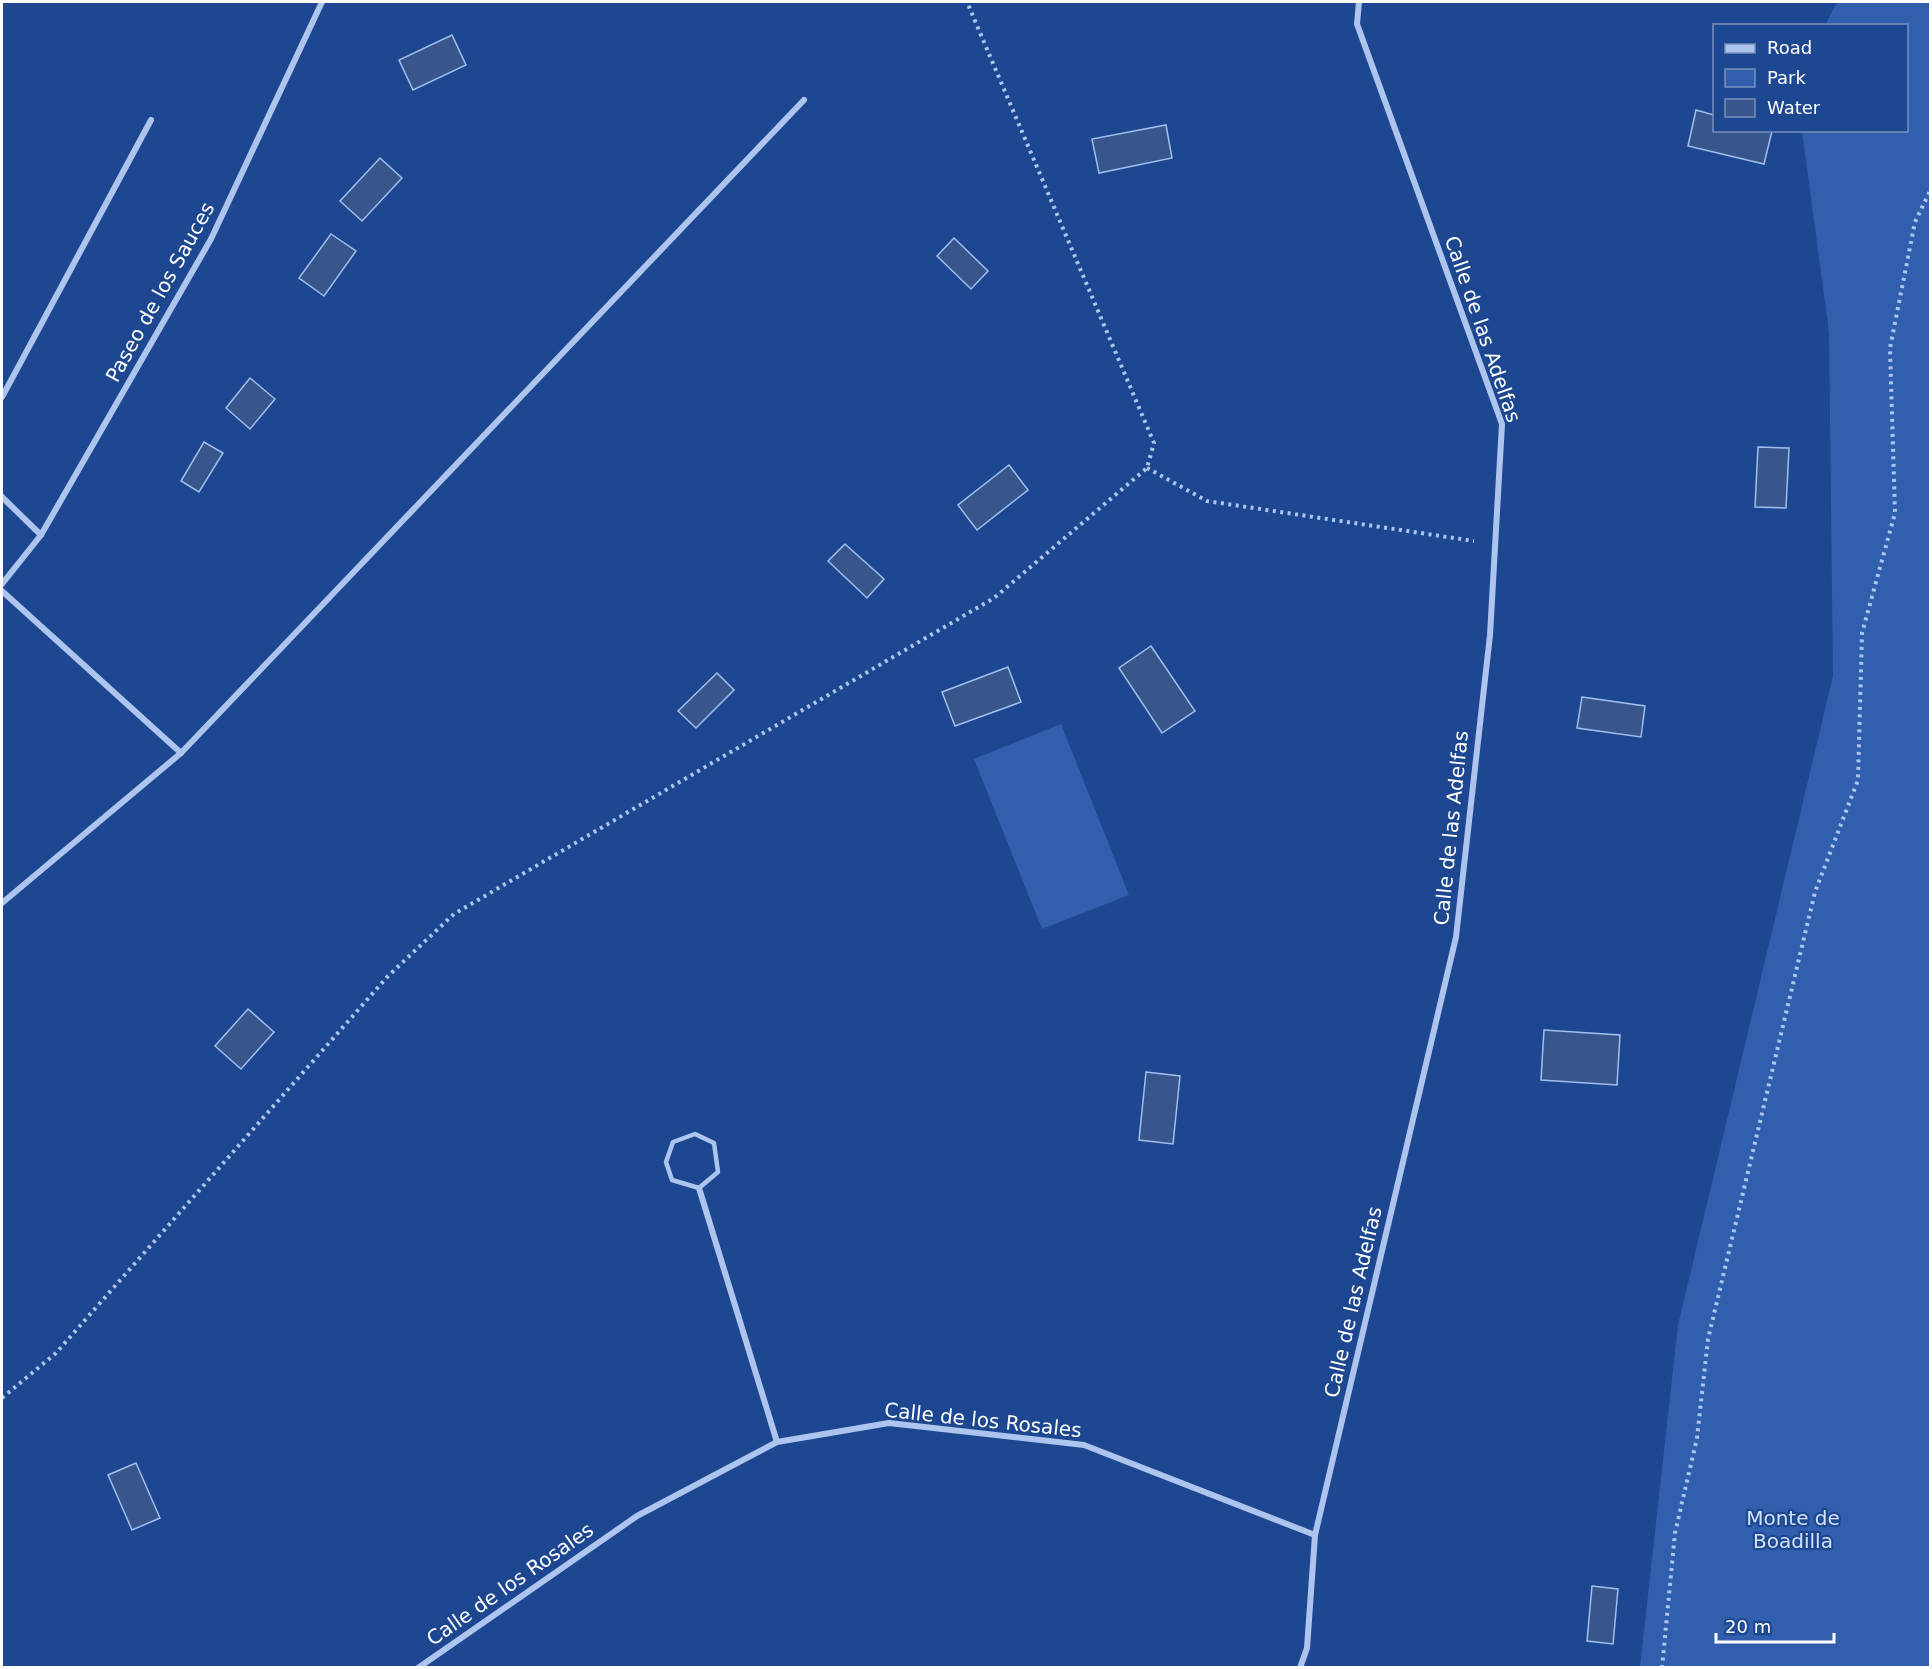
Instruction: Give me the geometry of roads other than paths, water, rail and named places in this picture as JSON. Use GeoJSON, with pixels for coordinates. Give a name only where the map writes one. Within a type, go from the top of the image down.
{"type":"FeatureCollection","features":[{"type":"Feature","properties":{"kind":"street","name":"Paseo de los Sauces"},"geometry":{"type":"LineString","coordinates":[[2,584],[41,535],[211,239],[322,2]]}},
{"type":"Feature","properties":{"kind":"street","name":"Calle de las Adelfas"},"geometry":{"type":"LineString","coordinates":[[1300,1668],[1307,1648],[1315,1535],[1456,937],[1490,634],[1502,424],[1357,24],[1359,2]]}},
{"type":"Feature","properties":{"kind":"street"},"geometry":{"type":"LineString","coordinates":[[2,903],[181,753],[804,99]]}},
{"type":"Feature","properties":{"kind":"street"},"geometry":{"type":"LineString","coordinates":[[2,397],[151,120]]}},
{"type":"Feature","properties":{"kind":"street"},"geometry":{"type":"LineString","coordinates":[[2,497],[41,535]]}},
{"type":"Feature","properties":{"kind":"street"},"geometry":{"type":"LineString","coordinates":[[2,591],[181,753]]}},
{"type":"Feature","properties":{"kind":"street"},"geometry":{"type":"LineString","coordinates":[[699,1188],[777,1442]]}},
{"type":"Feature","properties":{"kind":"street","name":"Calle de los Rosales"},"geometry":{"type":"LineString","coordinates":[[418,1668],[637,1516],[777,1442],[889,1423],[1084,1445],[1315,1535]]}},
{"type":"Feature","properties":{"kind":"lane"},"geometry":{"type":"LineString","coordinates":[[694,1134],[714,1143],[718,1172],[699,1188],[672,1180],[666,1162],[673,1142],[694,1134]]}},
{"type":"Feature","properties":{"kind":"water"},"geometry":{"type":"Polygon","coordinates":[[[452,35],[466,65],[413,90],[399,60],[452,35]]]}},
{"type":"Feature","properties":{"kind":"water"},"geometry":{"type":"Polygon","coordinates":[[[1696,110],[1713,115],[1713,132],[1772,132],[1764,164],[1688,146],[1696,110]]]}},
{"type":"Feature","properties":{"kind":"water"},"geometry":{"type":"Polygon","coordinates":[[[1166,125],[1172,158],[1099,173],[1092,139],[1166,125]]]}},
{"type":"Feature","properties":{"kind":"water"},"geometry":{"type":"Polygon","coordinates":[[[380,158],[402,178],[362,221],[340,201],[380,158]]]}},
{"type":"Feature","properties":{"kind":"water"},"geometry":{"type":"Polygon","coordinates":[[[331,234],[356,251],[324,296],[299,278],[331,234]]]}},
{"type":"Feature","properties":{"kind":"water"},"geometry":{"type":"Polygon","coordinates":[[[954,238],[988,271],[971,289],[937,256],[954,238]]]}},
{"type":"Feature","properties":{"kind":"water"},"geometry":{"type":"Polygon","coordinates":[[[250,378],[275,399],[250,429],[226,408],[250,378]]]}},
{"type":"Feature","properties":{"kind":"water"},"geometry":{"type":"Polygon","coordinates":[[[204,442],[223,453],[199,492],[181,481],[204,442]]]}},
{"type":"Feature","properties":{"kind":"water"},"geometry":{"type":"Polygon","coordinates":[[[1758,447],[1789,448],[1786,508],[1755,507],[1758,447]]]}},
{"type":"Feature","properties":{"kind":"water"},"geometry":{"type":"Polygon","coordinates":[[[1009,465],[1028,490],[977,530],[958,505],[1009,465]]]}},
{"type":"Feature","properties":{"kind":"water"},"geometry":{"type":"Polygon","coordinates":[[[845,544],[884,579],[867,598],[828,561],[845,544]]]}},
{"type":"Feature","properties":{"kind":"water"},"geometry":{"type":"Polygon","coordinates":[[[1151,646],[1195,711],[1162,733],[1119,668],[1151,646]]]}},
{"type":"Feature","properties":{"kind":"water"},"geometry":{"type":"Polygon","coordinates":[[[1008,667],[1021,702],[955,726],[942,692],[1008,667]]]}},
{"type":"Feature","properties":{"kind":"water"},"geometry":{"type":"Polygon","coordinates":[[[717,673],[734,690],[696,728],[678,711],[717,673]]]}},
{"type":"Feature","properties":{"kind":"water"},"geometry":{"type":"Polygon","coordinates":[[[1582,697],[1645,706],[1641,737],[1577,728],[1582,697]]]}},
{"type":"Feature","properties":{"kind":"water"},"geometry":{"type":"Polygon","coordinates":[[[248,1009],[274,1032],[241,1069],[215,1046],[248,1009]]]}},
{"type":"Feature","properties":{"kind":"water"},"geometry":{"type":"Polygon","coordinates":[[[1544,1030],[1620,1035],[1617,1085],[1541,1080],[1544,1030]]]}},
{"type":"Feature","properties":{"kind":"water"},"geometry":{"type":"Polygon","coordinates":[[[1146,1072],[1180,1076],[1173,1144],[1139,1140],[1146,1072]]]}},
{"type":"Feature","properties":{"kind":"water"},"geometry":{"type":"Polygon","coordinates":[[[136,1463],[160,1518],[132,1530],[108,1475],[136,1463]]]}},
{"type":"Feature","properties":{"kind":"water"},"geometry":{"type":"Polygon","coordinates":[[[1592,1586],[1618,1589],[1613,1644],[1587,1641],[1592,1586]]]}},
{"type":"Feature","properties":{"kind":"park label","name":"Monte de Boadilla"},"geometry":{"type":"Point","coordinates":[1793,1530]}}]}
